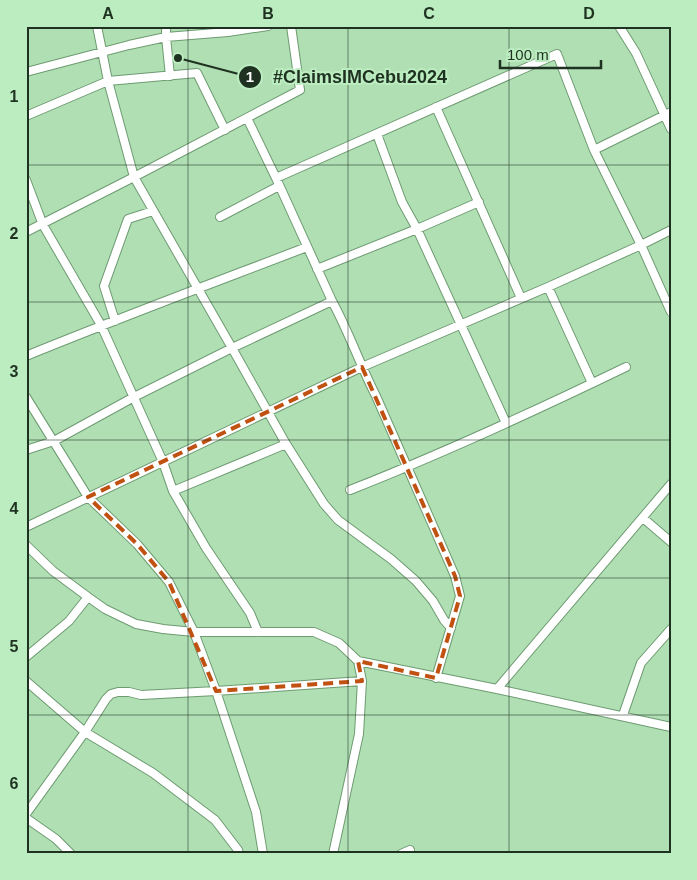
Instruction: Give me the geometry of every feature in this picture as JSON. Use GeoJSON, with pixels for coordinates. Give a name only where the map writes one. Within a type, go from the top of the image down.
{"type":"FeatureCollection","features":[{"type":"Feature","properties":{"kind":"street"},"geometry":{"type":"LineString","coordinates":[[97,26],[108,81],[134,178],[267,412],[324,504],[338,520],[391,559],[416,581],[433,601],[451,628]]}},
{"type":"Feature","properties":{"kind":"street"},"geometry":{"type":"LineString","coordinates":[[166,26],[170,76]]}},
{"type":"Feature","properties":{"kind":"street"},"geometry":{"type":"LineString","coordinates":[[26,72],[166,37],[228,32],[268,26]]}},
{"type":"Feature","properties":{"kind":"street"},"geometry":{"type":"LineString","coordinates":[[26,232],[134,178],[300,90],[291,26]]}},
{"type":"Feature","properties":{"kind":"street"},"geometry":{"type":"LineString","coordinates":[[619,26],[636,53],[668,114],[671,129]]}},
{"type":"Feature","properties":{"kind":"street"},"geometry":{"type":"LineString","coordinates":[[220,217],[278,182],[377,134],[557,54],[594,150],[641,245],[671,312]]}},
{"type":"Feature","properties":{"kind":"street"},"geometry":{"type":"LineString","coordinates":[[26,116],[108,81],[197,73],[225,130]]}},
{"type":"Feature","properties":{"kind":"street"},"geometry":{"type":"LineString","coordinates":[[436,107],[520,298]]}},
{"type":"Feature","properties":{"kind":"street"},"geometry":{"type":"LineString","coordinates":[[594,150],[668,114]]}},
{"type":"Feature","properties":{"kind":"street"},"geometry":{"type":"LineString","coordinates":[[247,118],[342,319],[455,576],[460,596],[436,678]]}},
{"type":"Feature","properties":{"kind":"street"},"geometry":{"type":"LineString","coordinates":[[377,134],[402,202],[417,229],[506,423]]}},
{"type":"Feature","properties":{"kind":"street"},"geometry":{"type":"LineString","coordinates":[[26,180],[43,225],[100,325],[163,462],[173,491],[206,548],[250,613],[258,632]]}},
{"type":"Feature","properties":{"kind":"street"},"geometry":{"type":"LineString","coordinates":[[317,269],[479,202]]}},
{"type":"Feature","properties":{"kind":"street"},"geometry":{"type":"LineString","coordinates":[[115,321],[104,286],[128,219],[153,211]]}},
{"type":"Feature","properties":{"kind":"street"},"geometry":{"type":"LineString","coordinates":[[26,527],[362,366],[548,287],[671,230]]}},
{"type":"Feature","properties":{"kind":"street"},"geometry":{"type":"LineString","coordinates":[[26,356],[100,325],[198,290],[307,247]]}},
{"type":"Feature","properties":{"kind":"street"},"geometry":{"type":"LineString","coordinates":[[548,287],[592,383]]}},
{"type":"Feature","properties":{"kind":"street"},"geometry":{"type":"LineString","coordinates":[[26,450],[54,440],[232,348],[332,301]]}},
{"type":"Feature","properties":{"kind":"street"},"geometry":{"type":"LineString","coordinates":[[350,490],[407,468],[626,367]]}},
{"type":"Feature","properties":{"kind":"street"},"geometry":{"type":"LineString","coordinates":[[26,397],[88,497],[137,544],[170,582],[194,632],[216,691],[256,812],[263,854]]}},
{"type":"Feature","properties":{"kind":"street"},"geometry":{"type":"LineString","coordinates":[[173,491],[286,444]]}},
{"type":"Feature","properties":{"kind":"street"},"geometry":{"type":"LineString","coordinates":[[497,689],[671,484]]}},
{"type":"Feature","properties":{"kind":"street"},"geometry":{"type":"LineString","coordinates":[[644,518],[671,542]]}},
{"type":"Feature","properties":{"kind":"street"},"geometry":{"type":"LineString","coordinates":[[28,549],[53,571],[105,609],[136,624],[194,632],[314,632],[339,642],[358,661],[623,715],[671,727]]}},
{"type":"Feature","properties":{"kind":"street"},"geometry":{"type":"LineString","coordinates":[[26,657],[69,622],[88,597]]}},
{"type":"Feature","properties":{"kind":"street"},"geometry":{"type":"LineString","coordinates":[[623,715],[640,663],[671,629]]}},
{"type":"Feature","properties":{"kind":"street"},"geometry":{"type":"LineString","coordinates":[[333,854],[359,734],[362,681],[358,661]]}},
{"type":"Feature","properties":{"kind":"street"},"geometry":{"type":"LineString","coordinates":[[26,681],[85,732],[153,773],[215,820],[238,850],[238,854]]}},
{"type":"Feature","properties":{"kind":"street"},"geometry":{"type":"LineString","coordinates":[[71,854],[56,839],[26,816],[111,694],[129,692],[141,695],[362,681]]}},
{"type":"Feature","properties":{"kind":"street"},"geometry":{"type":"LineString","coordinates":[[401,854],[410,850]]}},
{"type":"Feature","properties":{"kind":"highlighted area"},"geometry":{"type":"Polygon","coordinates":[[[362,367],[455,576],[460,596],[436,678],[358,661],[362,681],[216,691],[169,582],[137,544],[88,497],[362,367]]]}},
{"type":"Feature","properties":{"kind":"place","name":"#ClaimsIMCebu2024"},"geometry":{"type":"Point","coordinates":[178,58]}}]}
